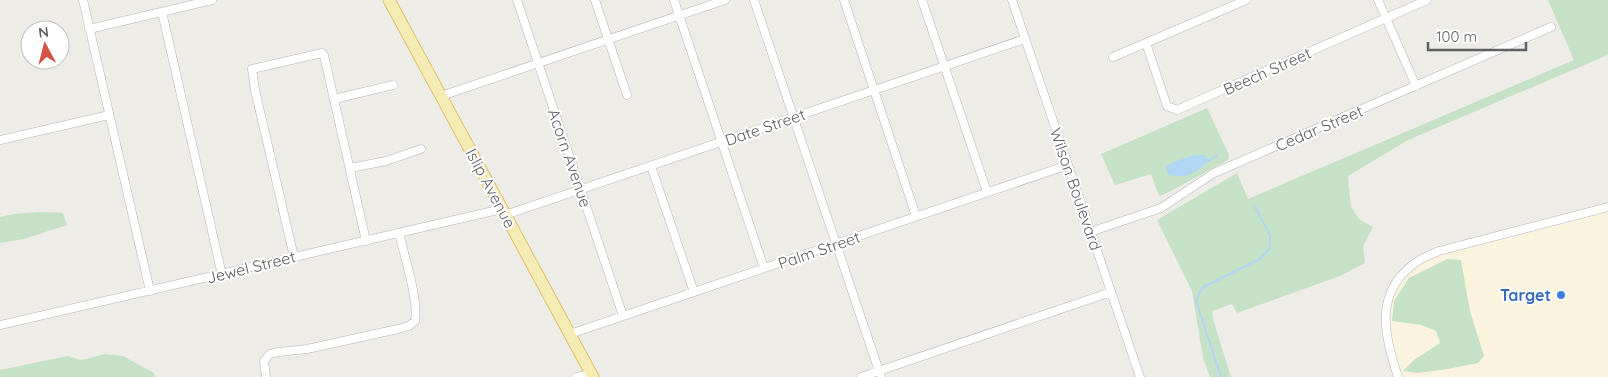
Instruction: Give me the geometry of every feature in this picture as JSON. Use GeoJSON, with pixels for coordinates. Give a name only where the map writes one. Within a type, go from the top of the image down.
{"type":"FeatureCollection","features":[{"type":"Feature","properties":{"kind":"main road","name":"Islip Avenue"},"geometry":{"type":"LineString","coordinates":[[389,0],[592,375]]}},
{"type":"Feature","properties":{"kind":"street"},"geometry":{"type":"LineString","coordinates":[[83,0],[150,291]]}},
{"type":"Feature","properties":{"kind":"street"},"geometry":{"type":"LineString","coordinates":[[89,29],[212,0]]}},
{"type":"Feature","properties":{"kind":"street","name":"Acorn Avenue"},"geometry":{"type":"LineString","coordinates":[[517,0],[623,316]]}},
{"type":"Feature","properties":{"kind":"street"},"geometry":{"type":"LineString","coordinates":[[595,0],[627,96]]}},
{"type":"Feature","properties":{"kind":"street"},"geometry":{"type":"LineString","coordinates":[[674,0],[764,268]]}},
{"type":"Feature","properties":{"kind":"street"},"geometry":{"type":"LineString","coordinates":[[441,96],[725,0]]}},
{"type":"Feature","properties":{"kind":"street"},"geometry":{"type":"LineString","coordinates":[[754,0],[880,374]]}},
{"type":"Feature","properties":{"kind":"street"},"geometry":{"type":"LineString","coordinates":[[844,0],[916,216]]}},
{"type":"Feature","properties":{"kind":"street"},"geometry":{"type":"LineString","coordinates":[[922,0],[987,192]]}},
{"type":"Feature","properties":{"kind":"street","name":"Wilson Boulevard"},"geometry":{"type":"LineString","coordinates":[[1012,0],[1140,377]]}},
{"type":"Feature","properties":{"kind":"street"},"geometry":{"type":"LineString","coordinates":[[1114,57],[1246,0]]}},
{"type":"Feature","properties":{"kind":"street"},"geometry":{"type":"LineString","coordinates":[[1378,0],[1416,86]]}},
{"type":"Feature","properties":{"kind":"street","name":"Beech Street"},"geometry":{"type":"LineString","coordinates":[[1146,43],[1167,106],[1177,110],[1427,0]]}},
{"type":"Feature","properties":{"kind":"street"},"geometry":{"type":"LineString","coordinates":[[162,12],[222,275]]}},
{"type":"Feature","properties":{"kind":"street","name":"Cedar Street"},"geometry":{"type":"LineString","coordinates":[[1090,232],[1161,208],[1214,173],[1551,27]]}},
{"type":"Feature","properties":{"kind":"street","name":"Date Street"},"geometry":{"type":"LineString","coordinates":[[504,212],[651,166],[1025,38]]}},
{"type":"Feature","properties":{"kind":"street"},"geometry":{"type":"LineString","coordinates":[[294,257],[252,69],[322,53],[366,241]]}},
{"type":"Feature","properties":{"kind":"street"},"geometry":{"type":"LineString","coordinates":[[334,99],[393,85]]}},
{"type":"Feature","properties":{"kind":"street"},"geometry":{"type":"LineString","coordinates":[[0,140],[109,115]]}},
{"type":"Feature","properties":{"kind":"street"},"geometry":{"type":"LineString","coordinates":[[350,168],[386,161],[421,149]]}},
{"type":"Feature","properties":{"kind":"street"},"geometry":{"type":"LineString","coordinates":[[651,166],[694,292]]}},
{"type":"Feature","properties":{"kind":"street","name":"Palm Street"},"geometry":{"type":"LineString","coordinates":[[570,334],[1068,166]]}},
{"type":"Feature","properties":{"kind":"street"},"geometry":{"type":"LineString","coordinates":[[1398,377],[1388,348],[1385,330],[1388,300],[1403,274],[1418,260],[1439,251],[1608,208]]}},
{"type":"Feature","properties":{"kind":"street","name":"Jewel Street"},"geometry":{"type":"LineString","coordinates":[[0,325],[399,233],[504,212]]}},
{"type":"Feature","properties":{"kind":"street"},"geometry":{"type":"LineString","coordinates":[[266,377],[264,360],[270,354],[316,347],[398,329],[409,326],[415,321],[414,300],[399,233]]}},
{"type":"Feature","properties":{"kind":"street"},"geometry":{"type":"LineString","coordinates":[[861,377],[880,374],[1111,292]]}},
{"type":"Feature","properties":{"kind":"street"},"geometry":{"type":"LineString","coordinates":[[576,377],[592,375]]}},
{"type":"Feature","properties":{"kind":"shaded area"},"geometry":{"type":"Polygon","coordinates":[[[1608,207],[1608,377],[1398,377],[1385,330],[1395,285],[1418,260],[1608,207]]]}},
{"type":"Feature","properties":{"kind":"green space"},"geometry":{"type":"Polygon","coordinates":[[[1548,0],[1608,0],[1608,55],[1408,140],[1348,176],[1351,207],[1359,219],[1373,227],[1363,246],[1365,263],[1340,276],[1237,313],[1232,304],[1212,311],[1231,377],[1210,377],[1203,358],[1192,291],[1157,220],[1237,173],[1248,199],[1574,60],[1548,0]]]}},
{"type":"Feature","properties":{"kind":"green space"},"geometry":{"type":"Polygon","coordinates":[[[1207,108],[1229,155],[1228,160],[1159,196],[1151,174],[1115,185],[1101,154],[1207,108]]]}},
{"type":"Feature","properties":{"kind":"green space"},"geometry":{"type":"Polygon","coordinates":[[[42,212],[63,213],[67,225],[24,239],[0,243],[0,217],[42,212]]]}},
{"type":"Feature","properties":{"kind":"green space"},"geometry":{"type":"Polygon","coordinates":[[[1447,259],[1461,260],[1470,311],[1484,356],[1478,363],[1448,369],[1418,373],[1403,371],[1414,360],[1440,343],[1436,331],[1421,325],[1392,321],[1394,301],[1409,278],[1447,259]]]}},
{"type":"Feature","properties":{"kind":"green space"},"geometry":{"type":"Polygon","coordinates":[[[105,354],[123,356],[154,373],[155,377],[0,377],[0,370],[67,356],[81,360],[105,354]]]}},
{"type":"Feature","properties":{"kind":"water"},"geometry":{"type":"Polygon","coordinates":[[[1193,155],[1204,155],[1209,160],[1195,172],[1185,176],[1167,174],[1166,166],[1193,155]]]}},
{"type":"Feature","properties":{"kind":"waterway"},"geometry":{"type":"LineString","coordinates":[[1208,161],[1217,156]]}},
{"type":"Feature","properties":{"kind":"waterway"},"geometry":{"type":"LineString","coordinates":[[1221,377],[1196,301],[1202,288],[1260,259],[1270,248],[1270,235],[1254,205]]}},
{"type":"Feature","properties":{"kind":"place","name":"Target"},"geometry":{"type":"Point","coordinates":[1561,295]}}]}
